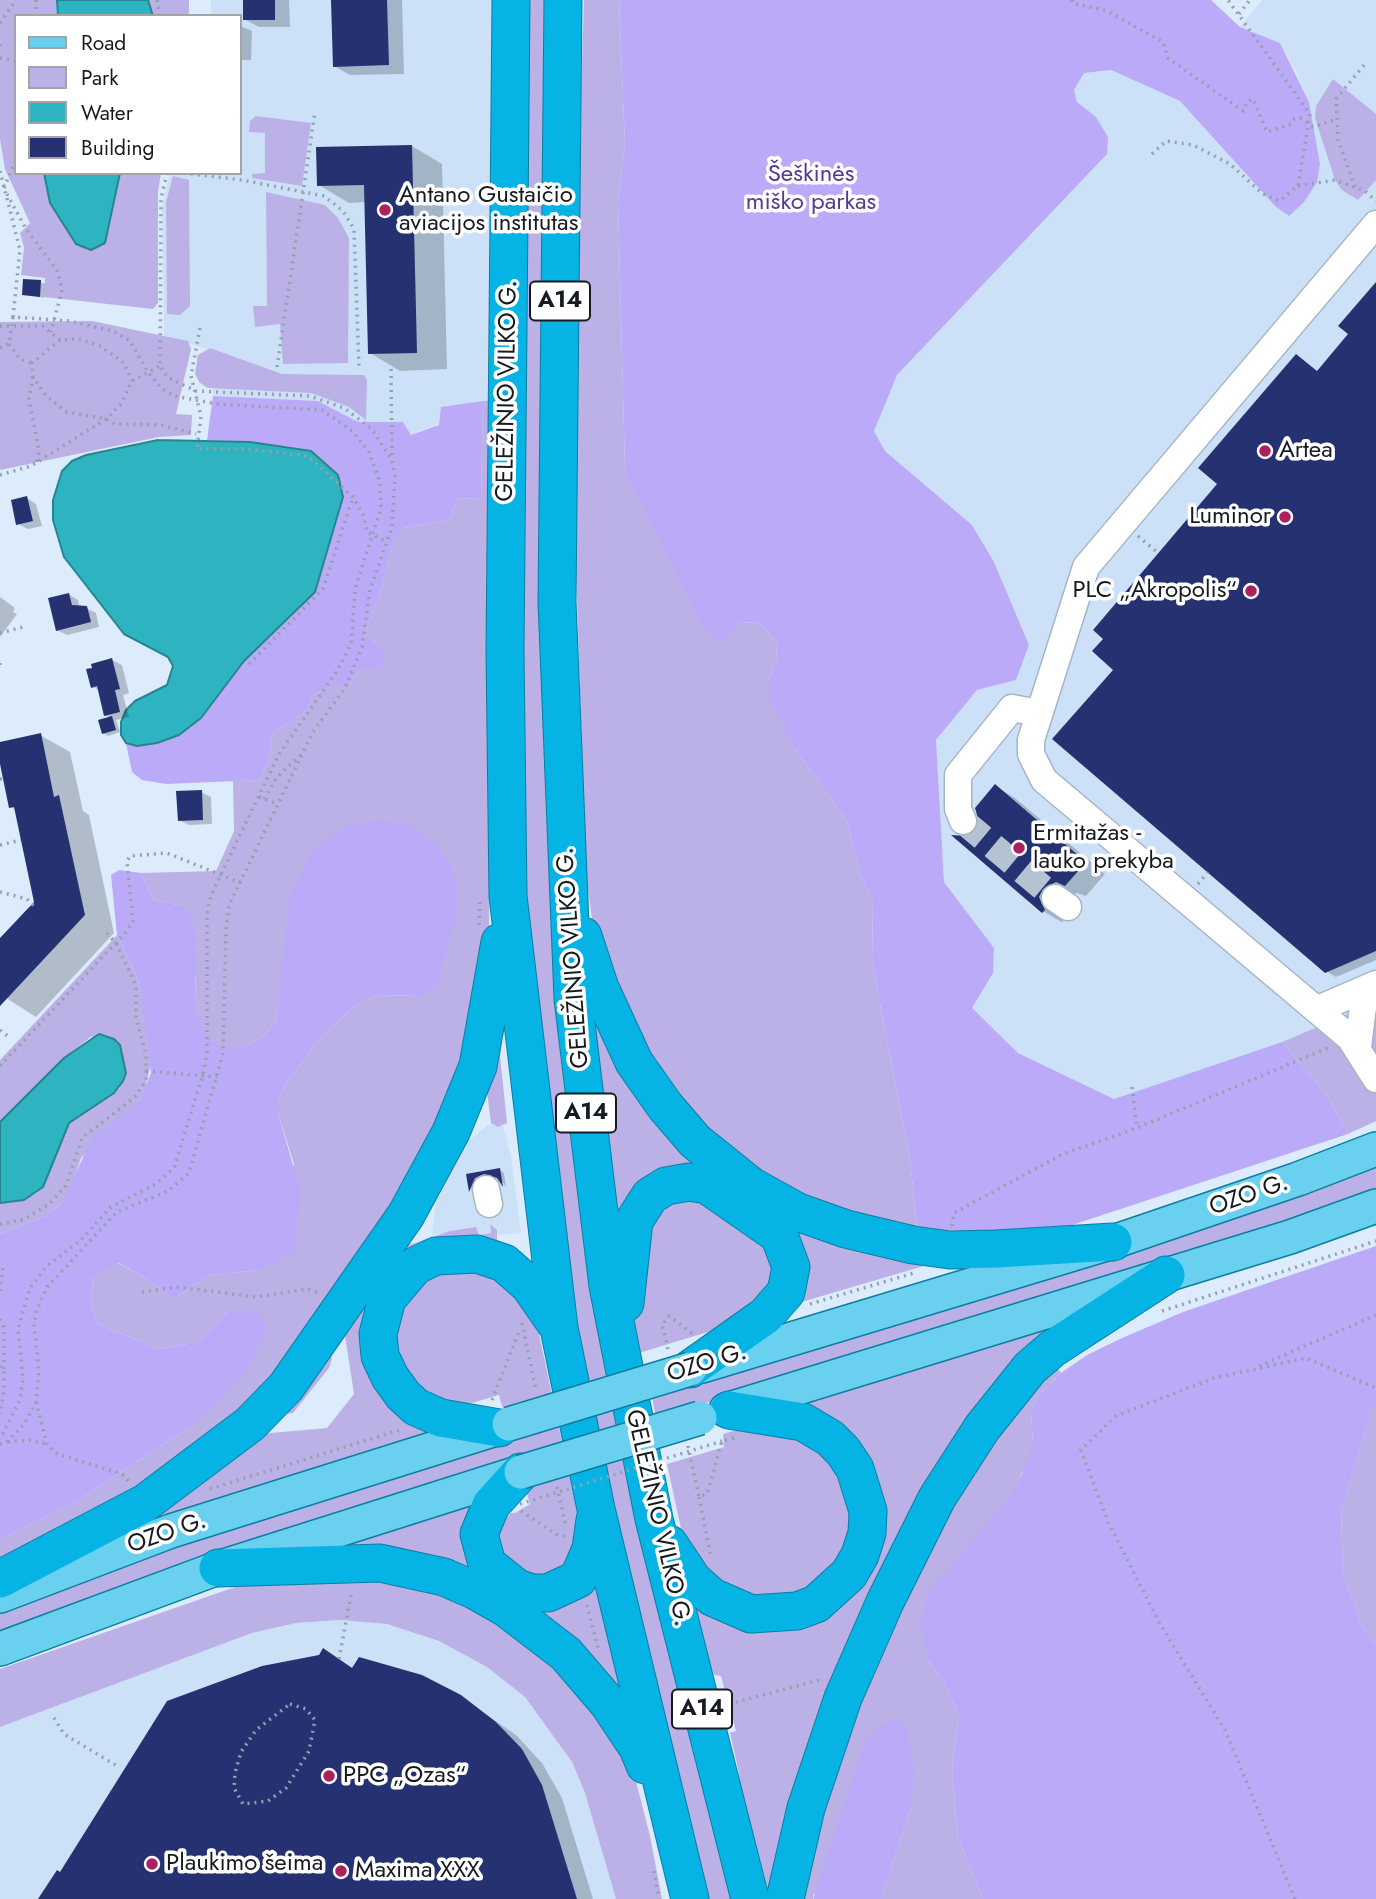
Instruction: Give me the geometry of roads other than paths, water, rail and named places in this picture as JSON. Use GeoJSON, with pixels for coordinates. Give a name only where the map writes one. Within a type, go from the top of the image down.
{"type":"FeatureCollection","features":[{"type":"Feature","properties":{"kind":"highway","name":"GELEŽINIO VILKO G."},"geometry":{"type":"LineString","coordinates":[[511,0],[505,651],[494,895],[559,1328],[668,1852],[690,1899]]}},
{"type":"Feature","properties":{"kind":"highway","name":"GELEŽINIO VILKO G."},"geometry":{"type":"LineString","coordinates":[[563,0],[556,602],[573,999],[608,1286],[621,1353],[654,1519],[750,1899]]}},
{"type":"Feature","properties":{"kind":"highway"},"geometry":{"type":"LineString","coordinates":[[567,871],[600,988],[635,1062],[665,1107],[695,1141],[751,1186],[798,1212],[846,1229],[913,1245],[950,1250],[1113,1242]]}},
{"type":"Feature","properties":{"kind":"highway"},"geometry":{"type":"LineString","coordinates":[[0,1579],[137,1486],[250,1424],[286,1387],[406,1215],[468,1095],[486,1028],[494,895]]}},
{"type":"Feature","properties":{"kind":"highway"},"geometry":{"type":"LineString","coordinates":[[621,1353],[634,1221],[650,1196],[674,1183],[690,1182],[707,1185],[779,1235],[791,1267],[786,1292],[776,1306],[695,1355]]}},
{"type":"Feature","properties":{"kind":"highway"},"geometry":{"type":"LineString","coordinates":[[499,1419],[441,1418],[416,1407],[403,1395],[380,1356],[378,1334],[387,1299],[415,1266],[436,1256],[456,1253],[492,1257],[529,1285],[559,1328]]}},
{"type":"Feature","properties":{"kind":"highway"},"geometry":{"type":"LineString","coordinates":[[785,1899],[806,1808],[844,1699],[885,1602],[937,1498],[982,1428],[1030,1368],[1052,1349],[1167,1275]]}},
{"type":"Feature","properties":{"kind":"highway"},"geometry":{"type":"LineString","coordinates":[[654,1519],[693,1580],[712,1597],[751,1614],[797,1611],[816,1604],[849,1574],[867,1533],[868,1511],[860,1480],[843,1451],[830,1438],[803,1422],[717,1423]]}},
{"type":"Feature","properties":{"kind":"highway"},"geometry":{"type":"LineString","coordinates":[[518,1494],[491,1505],[483,1518],[479,1534],[487,1564],[517,1588],[532,1594],[564,1588],[580,1575],[591,1549],[596,1508]]}},
{"type":"Feature","properties":{"kind":"highway"},"geometry":{"type":"LineString","coordinates":[[218,1568],[327,1562],[380,1563],[444,1577],[496,1602],[566,1654],[594,1685],[638,1748],[681,1899]]}},
{"type":"Feature","properties":{"kind":"main road","name":"OZO G."},"geometry":{"type":"LineString","coordinates":[[0,1597],[172,1531],[695,1355],[1113,1242],[1376,1149]]}},
{"type":"Feature","properties":{"kind":"main road","name":"OZO G."},"geometry":{"type":"LineString","coordinates":[[0,1649],[218,1568],[518,1494],[717,1423],[1376,1206]]}},
{"type":"Feature","properties":{"kind":"street"},"geometry":{"type":"LineString","coordinates":[[1376,224],[1086,567],[1031,740],[1031,754],[1044,780],[1318,1009],[1354,1042],[1376,1079]]}},
{"type":"Feature","properties":{"kind":"street"},"geometry":{"type":"LineString","coordinates":[[963,821],[958,809],[958,775],[1012,708],[1039,713]]}},
{"type":"Feature","properties":{"kind":"street"},"geometry":{"type":"LineString","coordinates":[[1318,1009],[1376,984]]}},
{"type":"Feature","properties":{"kind":"street"},"geometry":{"type":"LineString","coordinates":[[1354,1042],[1363,1006],[1376,990]]}},
{"type":"Feature","properties":{"kind":"water"},"geometry":{"type":"Polygon","coordinates":[[[57,0],[148,0],[152,14],[58,14],[57,0]]]}},
{"type":"Feature","properties":{"kind":"water"},"geometry":{"type":"Polygon","coordinates":[[[44,175],[120,175],[105,243],[91,250],[76,244],[50,203],[44,175]]]}},
{"type":"Feature","properties":{"kind":"water"},"geometry":{"type":"Polygon","coordinates":[[[158,440],[250,442],[311,451],[338,475],[343,497],[315,592],[244,661],[201,718],[179,735],[157,743],[137,746],[126,743],[121,735],[121,722],[126,710],[135,701],[167,685],[173,666],[168,657],[124,634],[64,557],[53,520],[53,500],[62,471],[72,461],[86,455],[158,440]]]}},
{"type":"Feature","properties":{"kind":"water"},"geometry":{"type":"Polygon","coordinates":[[[99,1034],[114,1039],[120,1045],[126,1073],[123,1081],[114,1093],[69,1123],[43,1187],[24,1200],[0,1203],[0,1122],[64,1058],[99,1034]]]}},
{"type":"Feature","properties":{"kind":"tunnel"},"geometry":{"type":"LineString","coordinates":[[963,821],[1055,898]]}},
{"type":"Feature","properties":{"kind":"place","name":"Antano Gustaičio aviacijos institutas"},"geometry":{"type":"Point","coordinates":[385,210]}},
{"type":"Feature","properties":{"kind":"place","name":"Artea"},"geometry":{"type":"Point","coordinates":[1265,451]}},
{"type":"Feature","properties":{"kind":"place","name":"Luminor"},"geometry":{"type":"Point","coordinates":[1285,517]}},
{"type":"Feature","properties":{"kind":"place","name":"PLC „Akropolis“"},"geometry":{"type":"Point","coordinates":[1251,591]}},
{"type":"Feature","properties":{"kind":"place","name":"Ermitažas - lauko prekyba"},"geometry":{"type":"Point","coordinates":[1019,848]}},
{"type":"Feature","properties":{"kind":"place","name":"PPC „Ozas“"},"geometry":{"type":"Point","coordinates":[329,1776]}},
{"type":"Feature","properties":{"kind":"place","name":"Plaukimo šeima"},"geometry":{"type":"Point","coordinates":[152,1864]}},
{"type":"Feature","properties":{"kind":"place","name":"Maxima XXX"},"geometry":{"type":"Point","coordinates":[341,1871]}},
{"type":"Feature","properties":{"kind":"park label","name":"Šeškinės miško parkas"},"geometry":{"type":"Point","coordinates":[811,189]}}]}
